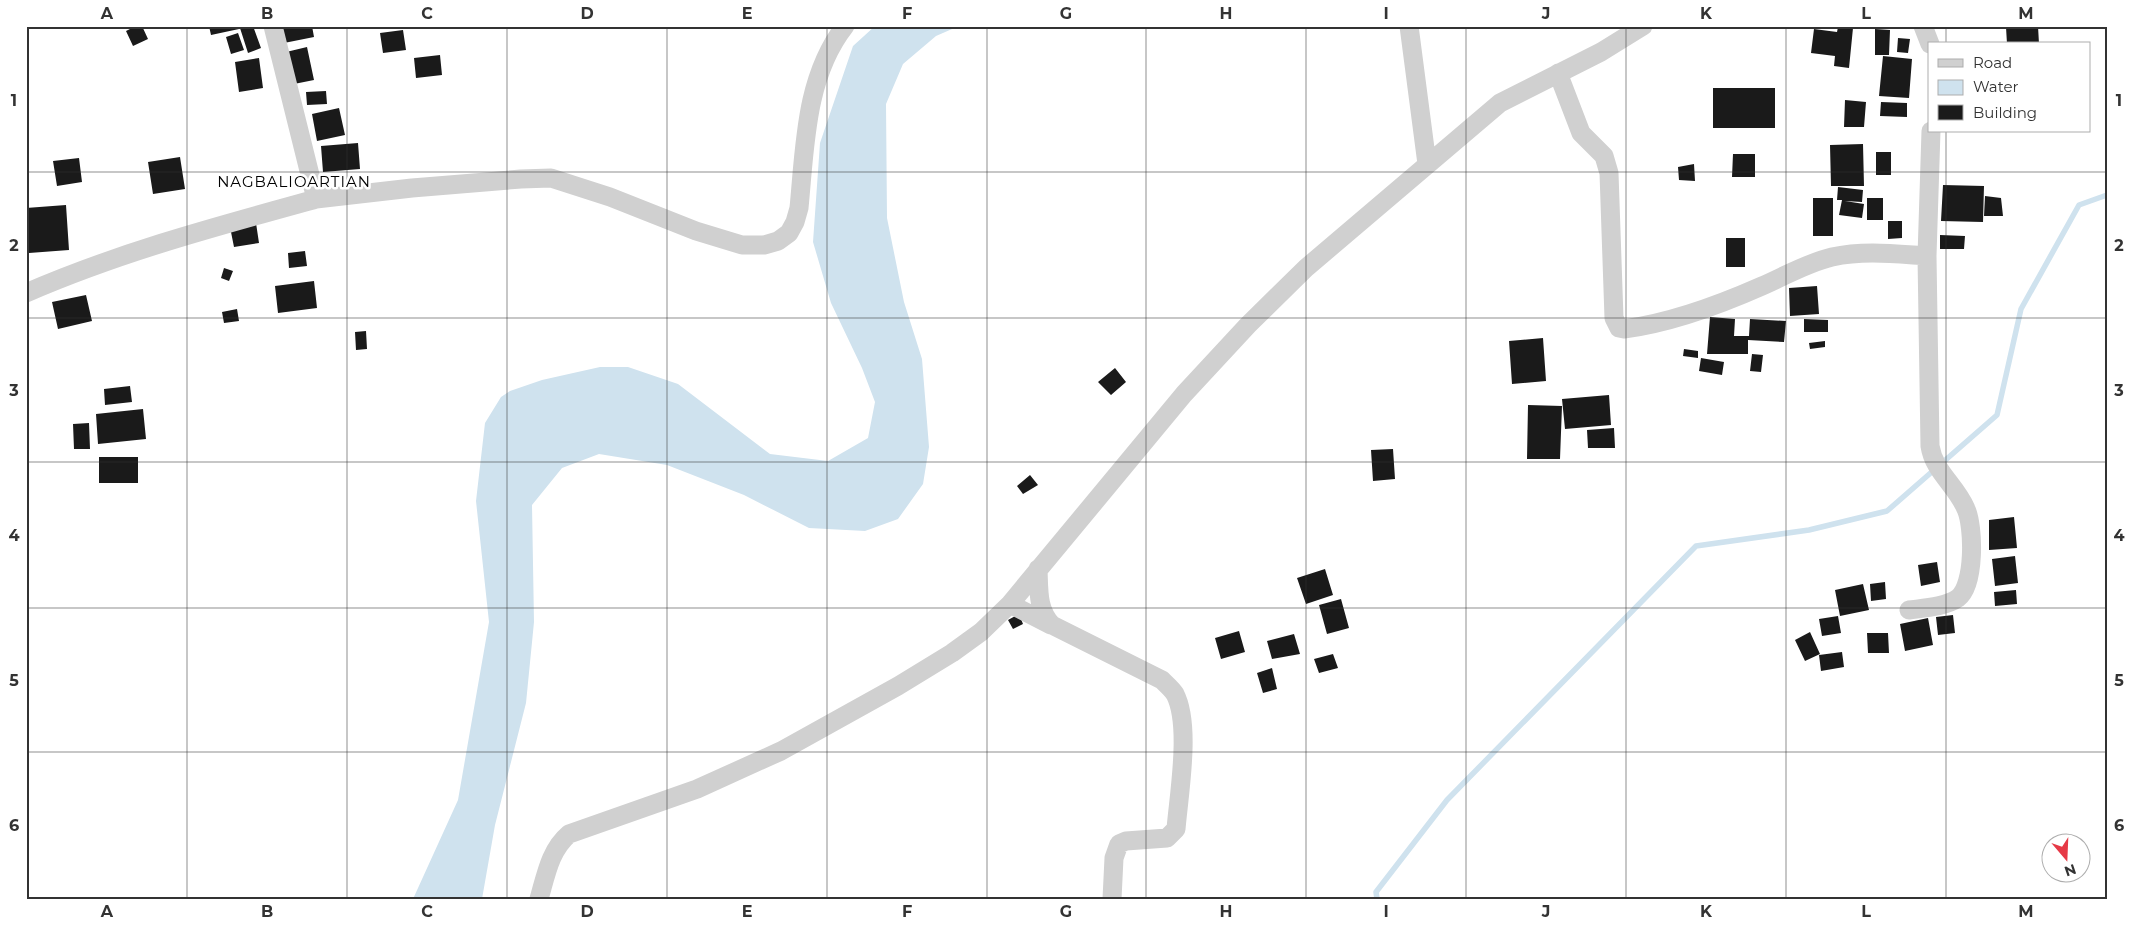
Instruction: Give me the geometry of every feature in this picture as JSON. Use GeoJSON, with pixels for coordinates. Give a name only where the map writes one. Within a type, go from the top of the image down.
{"type":"FeatureCollection","features":[{"type":"Feature","properties":{"kind":"street"},"geometry":{"type":"LineString","coordinates":[[273,26],[316,199]]}},
{"type":"Feature","properties":{"kind":"street"},"geometry":{"type":"LineString","coordinates":[[26,293],[73,272],[141,249],[316,199],[412,188],[521,179],[551,178],[610,197],[696,231],[742,245],[764,245],[778,241],[790,233],[795,222],[811,99],[825,58],[845,26]]}},
{"type":"Feature","properties":{"kind":"street"},"geometry":{"type":"LineString","coordinates":[[1409,26],[1427,164]]}},
{"type":"Feature","properties":{"kind":"street"},"geometry":{"type":"LineString","coordinates":[[539,899],[552,854],[560,842],[569,834],[697,789],[781,751],[952,653],[981,632],[1010,604],[1184,394],[1248,325],[1306,268],[1500,103],[1601,52],[1643,26]]}},
{"type":"Feature","properties":{"kind":"street"},"geometry":{"type":"LineString","coordinates":[[1923,26],[1929,42]]}},
{"type":"Feature","properties":{"kind":"street"},"geometry":{"type":"LineString","coordinates":[[1558,73],[1581,132],[1604,156],[1609,173],[1614,318],[1619,328],[1624,329],[1660,322],[1735,296],[1831,257],[1880,253],[1927,256]]}},
{"type":"Feature","properties":{"kind":"street"},"geometry":{"type":"LineString","coordinates":[[1909,610],[1949,603],[1958,598],[1968,582],[1970,568],[1971,536],[1966,509],[1934,462],[1930,446],[1927,256],[1931,132]]}},
{"type":"Feature","properties":{"kind":"street"},"geometry":{"type":"LineString","coordinates":[[1038,569],[1039,596],[1042,611],[1052,625]]}},
{"type":"Feature","properties":{"kind":"street"},"geometry":{"type":"LineString","coordinates":[[1010,604],[1162,680],[1175,693],[1182,712],[1183,735],[1176,829],[1168,838],[1126,841],[1119,844],[1114,858],[1112,899]]}},
{"type":"Feature","properties":{"kind":"water"},"geometry":{"type":"Polygon","coordinates":[[[875,26],[959,26],[936,36],[903,64],[886,104],[887,218],[904,302],[922,359],[929,447],[923,484],[898,519],[865,531],[809,528],[744,495],[667,465],[599,454],[562,468],[532,505],[534,622],[526,703],[495,825],[482,899],[413,899],[458,800],[489,622],[476,501],[485,423],[501,397],[510,391],[542,380],[600,367],[628,367],[678,384],[770,454],[828,461],[868,438],[875,402],[862,368],[831,303],[813,242],[820,143],[853,46],[875,26]]]}},
{"type":"Feature","properties":{"kind":"building"},"geometry":{"type":"Polygon","coordinates":[[[136,26],[142,26],[148,39],[133,46],[126,31],[136,26]]]}},
{"type":"Feature","properties":{"kind":"building"},"geometry":{"type":"Polygon","coordinates":[[[209,26],[239,26],[239,29],[211,35],[209,26]]]}},
{"type":"Feature","properties":{"kind":"building"},"geometry":{"type":"Polygon","coordinates":[[[253,26],[261,48],[248,53],[240,28],[253,26]]]}},
{"type":"Feature","properties":{"kind":"building"},"geometry":{"type":"Polygon","coordinates":[[[280,26],[312,26],[314,37],[284,43],[280,26]]]}},
{"type":"Feature","properties":{"kind":"building"},"geometry":{"type":"Polygon","coordinates":[[[2038,26],[2039,42],[2007,42],[2006,27],[2038,26]]]}},
{"type":"Feature","properties":{"kind":"building"},"geometry":{"type":"Polygon","coordinates":[[[1838,27],[1853,28],[1849,68],[1834,66],[1835,56],[1811,53],[1814,29],[1837,32],[1838,27]]]}},
{"type":"Feature","properties":{"kind":"building"},"geometry":{"type":"Polygon","coordinates":[[[1875,29],[1890,30],[1889,55],[1875,55],[1875,29]]]}},
{"type":"Feature","properties":{"kind":"building"},"geometry":{"type":"Polygon","coordinates":[[[403,30],[406,50],[383,53],[380,33],[403,30]]]}},
{"type":"Feature","properties":{"kind":"building"},"geometry":{"type":"Polygon","coordinates":[[[238,33],[244,50],[231,54],[226,37],[238,33]]]}},
{"type":"Feature","properties":{"kind":"building"},"geometry":{"type":"Polygon","coordinates":[[[1898,38],[1910,39],[1908,53],[1897,52],[1898,38]]]}},
{"type":"Feature","properties":{"kind":"building"},"geometry":{"type":"Polygon","coordinates":[[[307,47],[314,80],[289,85],[282,53],[307,47]]]}},
{"type":"Feature","properties":{"kind":"building"},"geometry":{"type":"Polygon","coordinates":[[[440,55],[442,75],[416,78],[414,58],[440,55]]]}},
{"type":"Feature","properties":{"kind":"building"},"geometry":{"type":"Polygon","coordinates":[[[1883,56],[1912,59],[1909,98],[1879,96],[1883,56]]]}},
{"type":"Feature","properties":{"kind":"building"},"geometry":{"type":"Polygon","coordinates":[[[259,58],[263,88],[239,92],[235,62],[259,58]]]}},
{"type":"Feature","properties":{"kind":"building"},"geometry":{"type":"Polygon","coordinates":[[[1713,88],[1775,88],[1775,128],[1713,128],[1713,88]]]}},
{"type":"Feature","properties":{"kind":"building"},"geometry":{"type":"Polygon","coordinates":[[[326,91],[327,104],[307,105],[306,92],[326,91]]]}},
{"type":"Feature","properties":{"kind":"building"},"geometry":{"type":"Polygon","coordinates":[[[1845,100],[1866,102],[1864,127],[1844,127],[1845,100]]]}},
{"type":"Feature","properties":{"kind":"building"},"geometry":{"type":"Polygon","coordinates":[[[1881,102],[1907,103],[1907,117],[1880,116],[1881,102]]]}},
{"type":"Feature","properties":{"kind":"building"},"geometry":{"type":"Polygon","coordinates":[[[339,108],[345,135],[317,141],[312,114],[339,108]]]}},
{"type":"Feature","properties":{"kind":"building"},"geometry":{"type":"Polygon","coordinates":[[[358,143],[360,169],[323,172],[321,146],[358,143]]]}},
{"type":"Feature","properties":{"kind":"building"},"geometry":{"type":"Polygon","coordinates":[[[1863,144],[1864,186],[1831,186],[1830,145],[1863,144]]]}},
{"type":"Feature","properties":{"kind":"building"},"geometry":{"type":"Polygon","coordinates":[[[1876,152],[1891,152],[1891,175],[1876,175],[1876,152]]]}},
{"type":"Feature","properties":{"kind":"building"},"geometry":{"type":"Polygon","coordinates":[[[1733,154],[1755,154],[1755,177],[1732,177],[1733,154]]]}},
{"type":"Feature","properties":{"kind":"building"},"geometry":{"type":"Polygon","coordinates":[[[180,157],[185,189],[153,194],[148,162],[180,157]]]}},
{"type":"Feature","properties":{"kind":"building"},"geometry":{"type":"Polygon","coordinates":[[[79,158],[82,182],[57,186],[53,161],[79,158]]]}},
{"type":"Feature","properties":{"kind":"building"},"geometry":{"type":"Polygon","coordinates":[[[1694,164],[1695,181],[1679,180],[1678,167],[1694,164]]]}},
{"type":"Feature","properties":{"kind":"building"},"geometry":{"type":"Polygon","coordinates":[[[1943,185],[1984,186],[1983,222],[1941,221],[1943,185]]]}},
{"type":"Feature","properties":{"kind":"building"},"geometry":{"type":"Polygon","coordinates":[[[1838,187],[1863,190],[1862,202],[1845,201],[1864,204],[1862,218],[1839,215],[1842,200],[1837,200],[1838,187]]]}},
{"type":"Feature","properties":{"kind":"building"},"geometry":{"type":"Polygon","coordinates":[[[1985,196],[2001,198],[2003,216],[1984,216],[1985,196]]]}},
{"type":"Feature","properties":{"kind":"building"},"geometry":{"type":"Polygon","coordinates":[[[1813,198],[1833,198],[1833,236],[1813,236],[1813,198]]]}},
{"type":"Feature","properties":{"kind":"building"},"geometry":{"type":"Polygon","coordinates":[[[1867,198],[1883,198],[1883,220],[1867,220],[1867,198]]]}},
{"type":"Feature","properties":{"kind":"building"},"geometry":{"type":"Polygon","coordinates":[[[66,205],[69,250],[29,253],[26,208],[66,205]]]}},
{"type":"Feature","properties":{"kind":"building"},"geometry":{"type":"Polygon","coordinates":[[[1888,221],[1902,221],[1902,238],[1888,239],[1888,221]]]}},
{"type":"Feature","properties":{"kind":"building"},"geometry":{"type":"Polygon","coordinates":[[[256,223],[259,243],[234,247],[230,227],[256,223]]]}},
{"type":"Feature","properties":{"kind":"building"},"geometry":{"type":"Polygon","coordinates":[[[1940,235],[1965,236],[1964,249],[1940,249],[1940,235]]]}},
{"type":"Feature","properties":{"kind":"building"},"geometry":{"type":"Polygon","coordinates":[[[1726,238],[1745,238],[1745,267],[1726,267],[1726,238]]]}},
{"type":"Feature","properties":{"kind":"building"},"geometry":{"type":"Polygon","coordinates":[[[305,251],[307,266],[289,268],[288,253],[305,251]]]}},
{"type":"Feature","properties":{"kind":"building"},"geometry":{"type":"Polygon","coordinates":[[[224,268],[233,271],[229,281],[221,278],[224,268]]]}},
{"type":"Feature","properties":{"kind":"building"},"geometry":{"type":"Polygon","coordinates":[[[314,281],[317,308],[278,313],[275,286],[314,281]]]}},
{"type":"Feature","properties":{"kind":"building"},"geometry":{"type":"Polygon","coordinates":[[[1817,286],[1819,314],[1790,316],[1789,288],[1817,286]]]}},
{"type":"Feature","properties":{"kind":"building"},"geometry":{"type":"Polygon","coordinates":[[[86,295],[92,321],[58,329],[52,302],[86,295]]]}},
{"type":"Feature","properties":{"kind":"building"},"geometry":{"type":"Polygon","coordinates":[[[237,309],[239,321],[224,323],[222,312],[237,309]]]}},
{"type":"Feature","properties":{"kind":"building"},"geometry":{"type":"Polygon","coordinates":[[[1710,317],[1735,319],[1734,336],[1749,336],[1750,319],[1786,321],[1784,342],[1748,340],[1748,354],[1707,354],[1710,317]]]}},
{"type":"Feature","properties":{"kind":"building"},"geometry":{"type":"Polygon","coordinates":[[[1804,319],[1828,320],[1828,332],[1804,332],[1804,319]]]}},
{"type":"Feature","properties":{"kind":"building"},"geometry":{"type":"Polygon","coordinates":[[[366,331],[367,349],[356,350],[355,332],[366,331]]]}},
{"type":"Feature","properties":{"kind":"building"},"geometry":{"type":"Polygon","coordinates":[[[1543,338],[1546,381],[1512,384],[1509,341],[1543,338]]]}},
{"type":"Feature","properties":{"kind":"building"},"geometry":{"type":"Polygon","coordinates":[[[1825,341],[1825,347],[1810,349],[1809,343],[1825,341]]]}},
{"type":"Feature","properties":{"kind":"building"},"geometry":{"type":"Polygon","coordinates":[[[1684,349],[1698,351],[1698,358],[1683,356],[1684,349]]]}},
{"type":"Feature","properties":{"kind":"building"},"geometry":{"type":"Polygon","coordinates":[[[1752,354],[1763,355],[1761,372],[1750,371],[1752,354]]]}},
{"type":"Feature","properties":{"kind":"building"},"geometry":{"type":"Polygon","coordinates":[[[1701,358],[1724,362],[1722,375],[1699,371],[1701,358]]]}},
{"type":"Feature","properties":{"kind":"building"},"geometry":{"type":"Polygon","coordinates":[[[1115,368],[1126,382],[1111,395],[1098,382],[1115,368]]]}},
{"type":"Feature","properties":{"kind":"building"},"geometry":{"type":"Polygon","coordinates":[[[130,386],[132,402],[105,405],[104,389],[130,386]]]}},
{"type":"Feature","properties":{"kind":"building"},"geometry":{"type":"Polygon","coordinates":[[[1609,395],[1611,425],[1565,429],[1562,399],[1609,395]]]}},
{"type":"Feature","properties":{"kind":"building"},"geometry":{"type":"Polygon","coordinates":[[[1528,405],[1562,406],[1560,459],[1527,459],[1528,405]]]}},
{"type":"Feature","properties":{"kind":"building"},"geometry":{"type":"Polygon","coordinates":[[[143,409],[146,439],[98,444],[96,414],[143,409]]]}},
{"type":"Feature","properties":{"kind":"building"},"geometry":{"type":"Polygon","coordinates":[[[89,423],[90,449],[74,449],[73,424],[89,423]]]}},
{"type":"Feature","properties":{"kind":"building"},"geometry":{"type":"Polygon","coordinates":[[[1614,428],[1615,448],[1588,448],[1587,430],[1614,428]]]}},
{"type":"Feature","properties":{"kind":"building"},"geometry":{"type":"Polygon","coordinates":[[[1393,449],[1395,479],[1373,481],[1371,450],[1393,449]]]}},
{"type":"Feature","properties":{"kind":"building"},"geometry":{"type":"Polygon","coordinates":[[[99,457],[138,457],[138,483],[99,483],[99,457]]]}},
{"type":"Feature","properties":{"kind":"building"},"geometry":{"type":"Polygon","coordinates":[[[1030,475],[1038,485],[1023,494],[1017,486],[1030,475]]]}},
{"type":"Feature","properties":{"kind":"building"},"geometry":{"type":"Polygon","coordinates":[[[2014,517],[2017,548],[1989,550],[1989,520],[2014,517]]]}},
{"type":"Feature","properties":{"kind":"building"},"geometry":{"type":"Polygon","coordinates":[[[2015,556],[2018,583],[1995,586],[1992,559],[2015,556]]]}},
{"type":"Feature","properties":{"kind":"building"},"geometry":{"type":"Polygon","coordinates":[[[1937,562],[1940,582],[1921,586],[1918,565],[1937,562]]]}},
{"type":"Feature","properties":{"kind":"building"},"geometry":{"type":"Polygon","coordinates":[[[1325,569],[1333,595],[1306,604],[1297,578],[1325,569]]]}},
{"type":"Feature","properties":{"kind":"building"},"geometry":{"type":"Polygon","coordinates":[[[1885,582],[1886,599],[1871,601],[1870,584],[1885,582]]]}},
{"type":"Feature","properties":{"kind":"building"},"geometry":{"type":"Polygon","coordinates":[[[1863,584],[1869,610],[1840,616],[1835,590],[1863,584]]]}},
{"type":"Feature","properties":{"kind":"building"},"geometry":{"type":"Polygon","coordinates":[[[2016,590],[2017,604],[1995,606],[1994,592],[2016,590]]]}},
{"type":"Feature","properties":{"kind":"building"},"geometry":{"type":"Polygon","coordinates":[[[1341,599],[1349,628],[1327,634],[1319,605],[1341,599]]]}},
{"type":"Feature","properties":{"kind":"building"},"geometry":{"type":"Polygon","coordinates":[[[1019,614],[1023,624],[1013,629],[1008,620],[1019,614]]]}},
{"type":"Feature","properties":{"kind":"building"},"geometry":{"type":"Polygon","coordinates":[[[1953,615],[1955,633],[1938,635],[1936,617],[1953,615]]]}},
{"type":"Feature","properties":{"kind":"building"},"geometry":{"type":"Polygon","coordinates":[[[1838,616],[1841,633],[1822,636],[1819,619],[1838,616]]]}},
{"type":"Feature","properties":{"kind":"building"},"geometry":{"type":"Polygon","coordinates":[[[1928,618],[1933,645],[1905,651],[1900,624],[1928,618]]]}},
{"type":"Feature","properties":{"kind":"building"},"geometry":{"type":"Polygon","coordinates":[[[1239,631],[1245,652],[1221,659],[1215,638],[1239,631]]]}},
{"type":"Feature","properties":{"kind":"building"},"geometry":{"type":"Polygon","coordinates":[[[1810,632],[1820,654],[1805,661],[1795,640],[1810,632]]]}},
{"type":"Feature","properties":{"kind":"building"},"geometry":{"type":"Polygon","coordinates":[[[1867,633],[1888,633],[1889,653],[1868,653],[1867,633]]]}},
{"type":"Feature","properties":{"kind":"building"},"geometry":{"type":"Polygon","coordinates":[[[1294,634],[1300,654],[1272,659],[1267,641],[1294,634]]]}},
{"type":"Feature","properties":{"kind":"building"},"geometry":{"type":"Polygon","coordinates":[[[1842,652],[1844,667],[1821,671],[1819,655],[1842,652]]]}},
{"type":"Feature","properties":{"kind":"building"},"geometry":{"type":"Polygon","coordinates":[[[1333,654],[1338,668],[1319,673],[1314,659],[1333,654]]]}},
{"type":"Feature","properties":{"kind":"building"},"geometry":{"type":"Polygon","coordinates":[[[1272,668],[1277,689],[1263,693],[1257,673],[1272,668]]]}},
{"type":"Feature","properties":{"kind":"waterway"},"geometry":{"type":"LineString","coordinates":[[1377,899],[1376,892],[1447,800],[1696,546],[1809,530],[1887,511],[1997,415],[2021,309],[2079,205],[2107,195]]}},
{"type":"Feature","properties":{"kind":"district","name":"NAGBALIOARTIAN"},"geometry":{"type":"Point","coordinates":[294,182]}}]}
